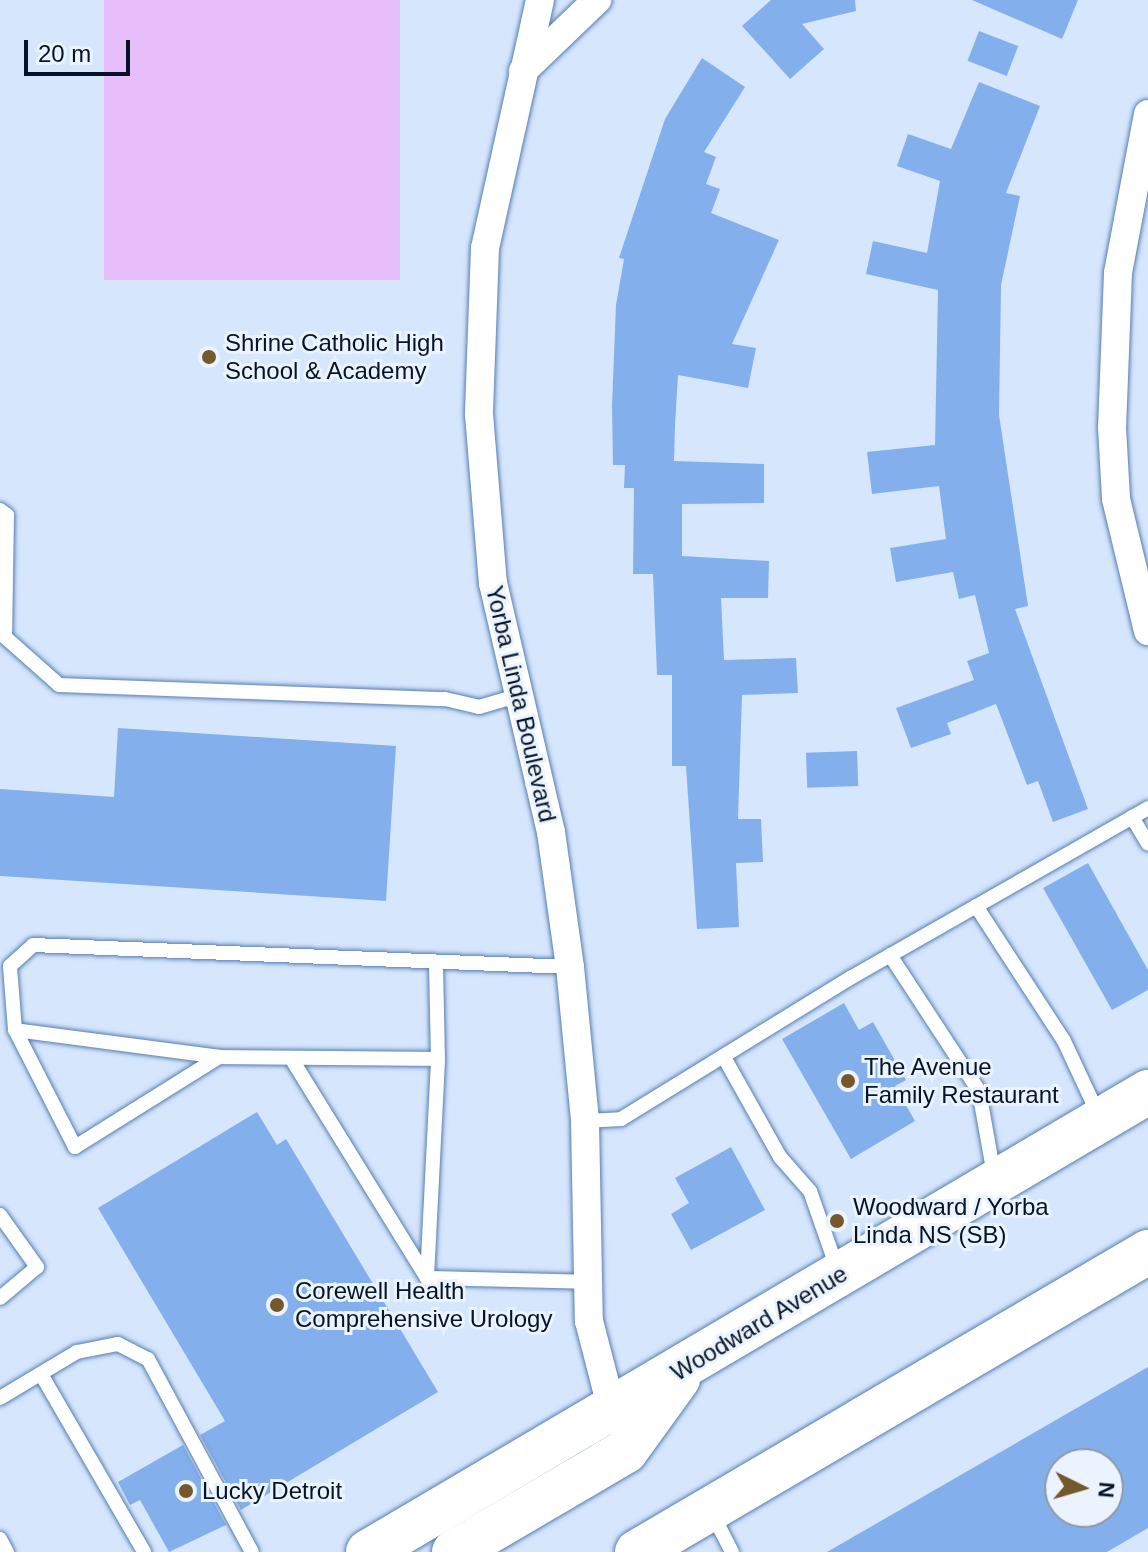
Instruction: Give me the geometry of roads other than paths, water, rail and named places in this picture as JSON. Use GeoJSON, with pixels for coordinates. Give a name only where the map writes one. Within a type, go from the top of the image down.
{"type":"FeatureCollection","features":[{"type":"Feature","properties":{"kind":"main road","name":"Woodward Avenue"},"geometry":{"type":"LineString","coordinates":[[368,1552],[1148,1092]]}},
{"type":"Feature","properties":{"kind":"main road"},"geometry":{"type":"LineString","coordinates":[[663,1545],[710,1509],[1148,1252]]}},
{"type":"Feature","properties":{"kind":"main road"},"geometry":{"type":"LineString","coordinates":[[454,1552],[626,1451],[686,1367]]}},
{"type":"Feature","properties":{"kind":"street","name":"Yorba Linda Boulevard"},"geometry":{"type":"LineString","coordinates":[[540,0],[485,248],[479,331],[491,569],[551,832],[570,967],[585,1121],[589,1321],[612,1410]]}},
{"type":"Feature","properties":{"kind":"street"},"geometry":{"type":"LineString","coordinates":[[523,72],[597,0]]}},
{"type":"Feature","properties":{"kind":"street"},"geometry":{"type":"LineString","coordinates":[[1148,114],[1118,273],[1112,427],[1116,499],[1148,631]]}},
{"type":"Feature","properties":{"kind":"lane"},"geometry":{"type":"LineString","coordinates":[[0,510],[7,515],[5,637],[59,685],[445,699],[479,707],[520,695]]}},
{"type":"Feature","properties":{"kind":"lane"},"geometry":{"type":"LineString","coordinates":[[585,1121],[621,1119],[725,1059],[890,955],[1148,808]]}},
{"type":"Feature","properties":{"kind":"lane"},"geometry":{"type":"LineString","coordinates":[[1132,817],[1148,844]]}},
{"type":"Feature","properties":{"kind":"lane"},"geometry":{"type":"LineString","coordinates":[[976,906],[1064,1041],[1101,1120]]}},
{"type":"Feature","properties":{"kind":"lane"},"geometry":{"type":"LineString","coordinates":[[219,1057],[75,1147],[15,1030],[10,966],[33,945],[436,965],[570,967]]}},
{"type":"Feature","properties":{"kind":"lane"},"geometry":{"type":"LineString","coordinates":[[890,955],[979,1091],[993,1145],[994,1183]]}},
{"type":"Feature","properties":{"kind":"lane"},"geometry":{"type":"LineString","coordinates":[[427,1278],[438,1059],[436,965]]}},
{"type":"Feature","properties":{"kind":"lane"},"geometry":{"type":"LineString","coordinates":[[15,1030],[219,1057],[438,1059]]}},
{"type":"Feature","properties":{"kind":"lane"},"geometry":{"type":"LineString","coordinates":[[291,1058],[427,1278]]}},
{"type":"Feature","properties":{"kind":"lane"},"geometry":{"type":"LineString","coordinates":[[725,1059],[780,1157],[810,1191],[839,1274]]}},
{"type":"Feature","properties":{"kind":"lane"},"geometry":{"type":"LineString","coordinates":[[0,1215],[37,1267],[0,1298]]}},
{"type":"Feature","properties":{"kind":"lane"},"geometry":{"type":"LineString","coordinates":[[427,1278],[588,1282]]}},
{"type":"Feature","properties":{"kind":"lane"},"geometry":{"type":"LineString","coordinates":[[0,1398],[77,1352],[118,1344],[148,1359],[252,1552]]}},
{"type":"Feature","properties":{"kind":"lane"},"geometry":{"type":"LineString","coordinates":[[41,1374],[144,1552]]}},
{"type":"Feature","properties":{"kind":"lane"},"geometry":{"type":"LineString","coordinates":[[710,1509],[732,1552]]}},
{"type":"Feature","properties":{"kind":"lane"},"geometry":{"type":"LineString","coordinates":[[0,1539],[7,1552]]}},
{"type":"Feature","properties":{"kind":"place","name":"Shrine Catholic High School & Academy"},"geometry":{"type":"Point","coordinates":[209,357]}},
{"type":"Feature","properties":{"kind":"place","name":"The Avenue Family Restaurant"},"geometry":{"type":"Point","coordinates":[848,1081]}},
{"type":"Feature","properties":{"kind":"place","name":"Woodward / Yorba Linda NS (SB)"},"geometry":{"type":"Point","coordinates":[837,1221]}},
{"type":"Feature","properties":{"kind":"place","name":"Corewell Health Comprehensive Urology"},"geometry":{"type":"Point","coordinates":[277,1305]}},
{"type":"Feature","properties":{"kind":"place","name":"Lucky Detroit"},"geometry":{"type":"Point","coordinates":[186,1491]}}]}
